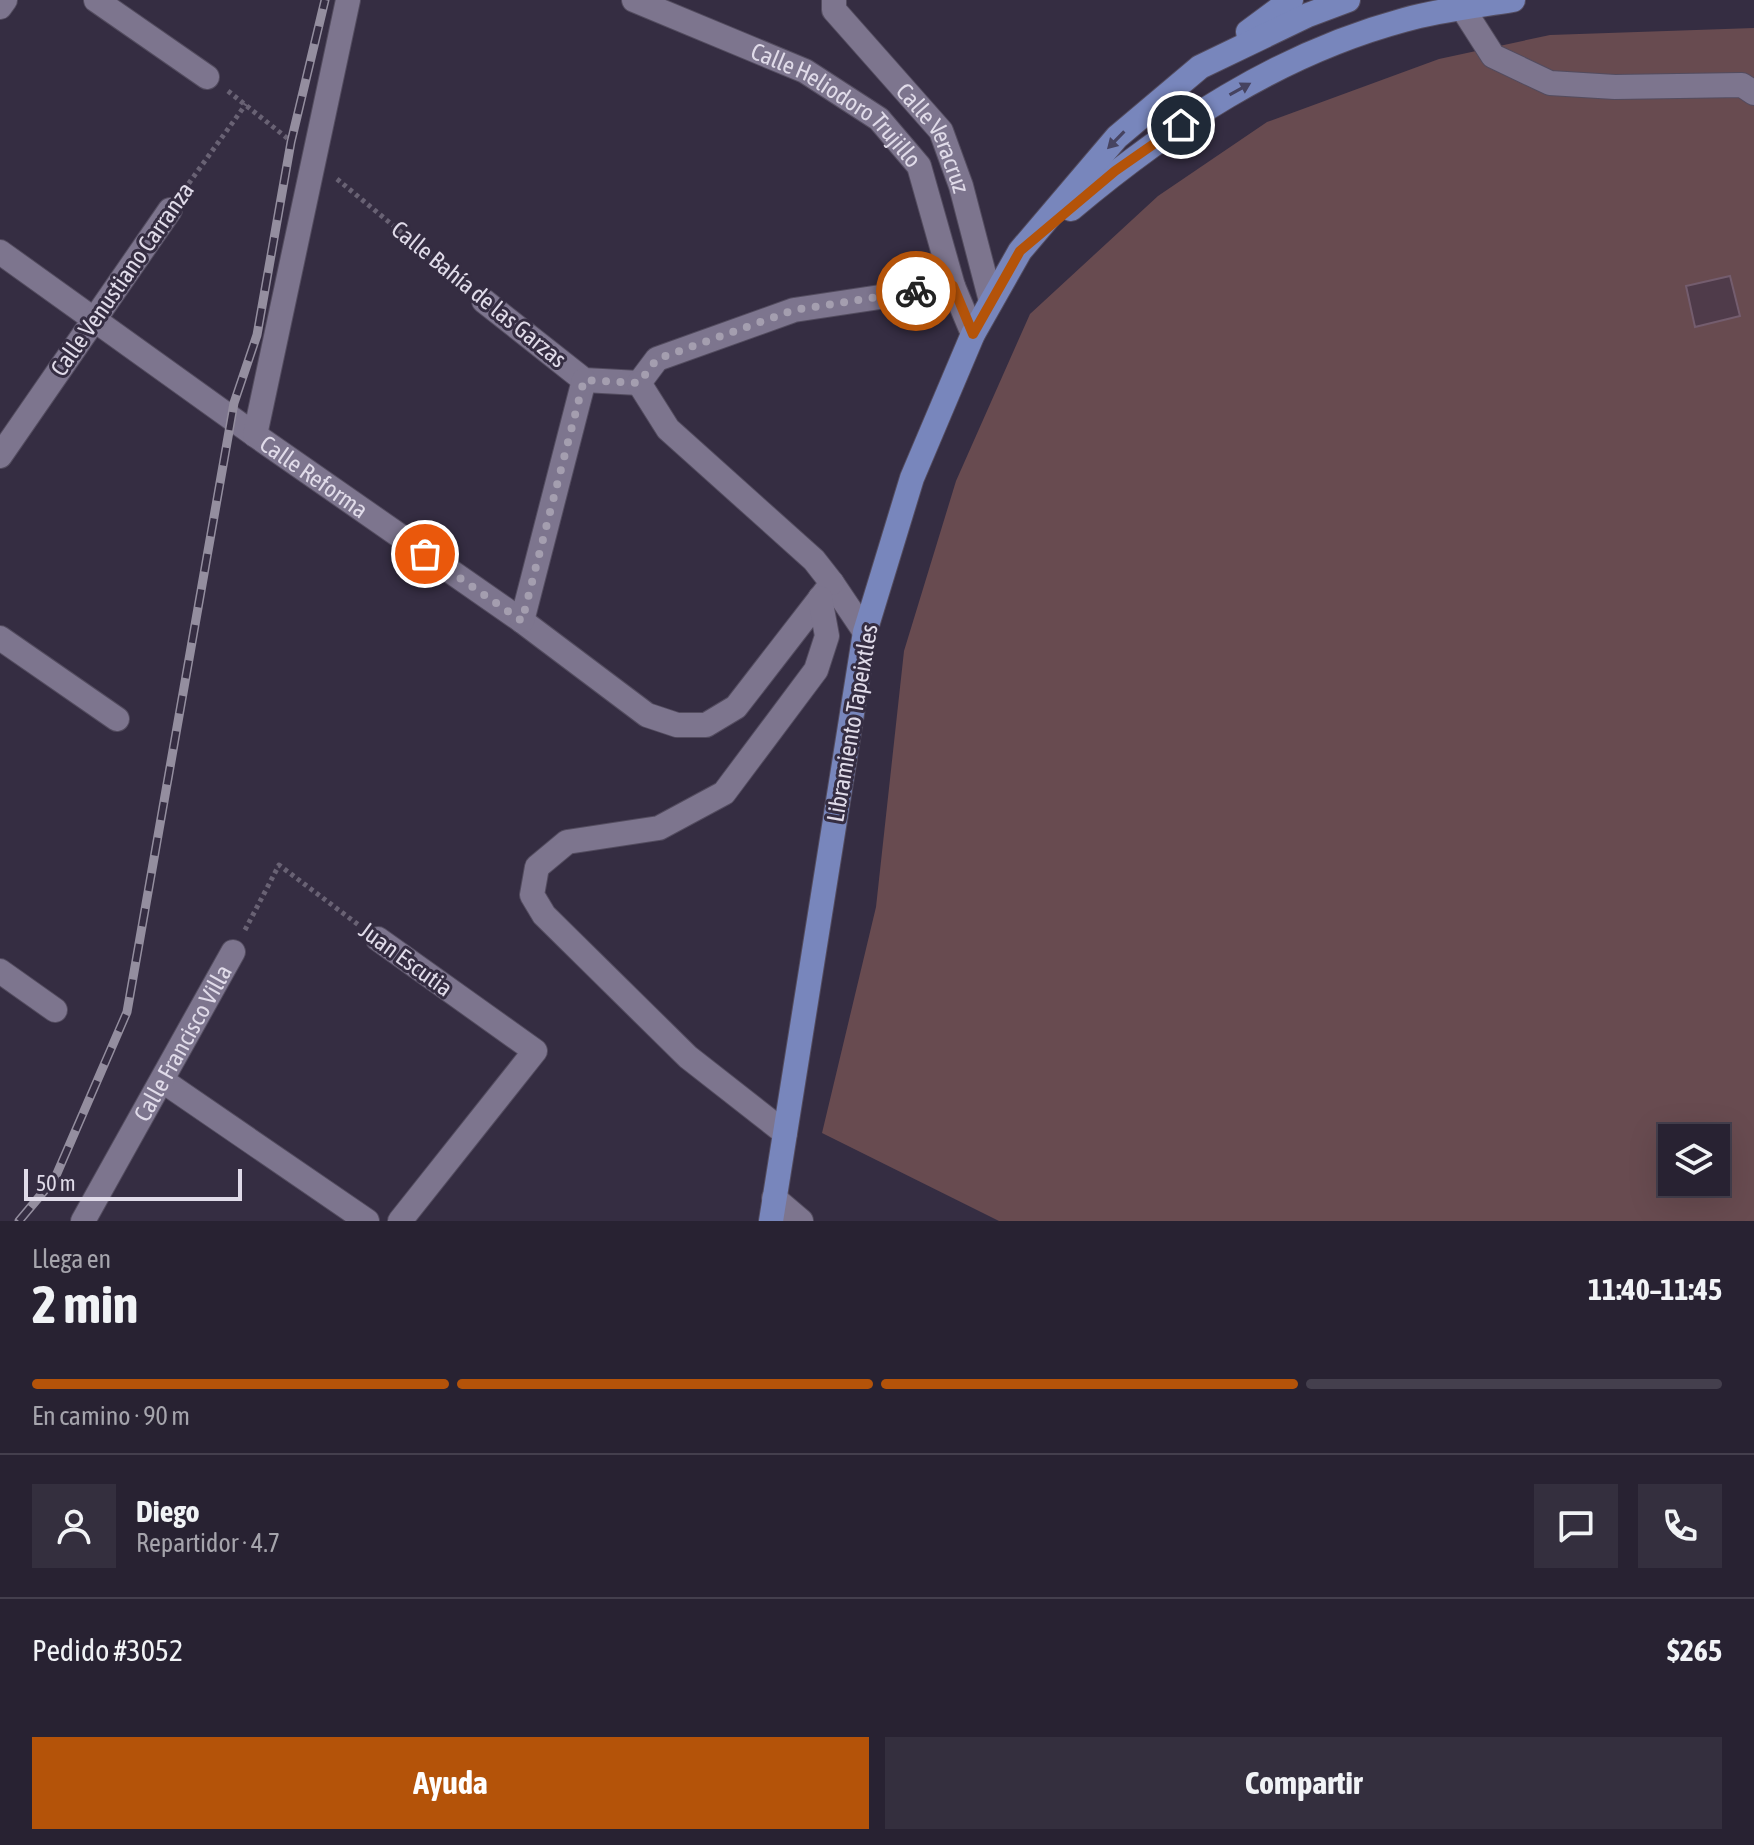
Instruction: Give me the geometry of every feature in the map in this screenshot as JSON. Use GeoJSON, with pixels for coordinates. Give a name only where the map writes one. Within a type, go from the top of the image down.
{"type":"FeatureCollection","features":[{"type":"Feature","properties":{"kind":"main road"},"geometry":{"type":"LineString","coordinates":[[1200,67],[1291,0]]}},
{"type":"Feature","properties":{"kind":"main road","name":"Libramiento Tapeixtles"},"geometry":{"type":"LineString","coordinates":[[772,1210],[865,632],[912,478],[973,334],[1020,251],[1117,137],[1200,67],[1308,15],[1348,0]]}},
{"type":"Feature","properties":{"kind":"main road","name":"Libramiento Tapeixtles"},"geometry":{"type":"LineString","coordinates":[[1020,251],[1115,171],[1203,109],[1288,61],[1404,20],[1513,0]]}},
{"type":"Feature","properties":{"kind":"street"},"geometry":{"type":"LineString","coordinates":[[0,7],[5,0]]}},
{"type":"Feature","properties":{"kind":"street"},"geometry":{"type":"LineString","coordinates":[[96,0],[207,77]]}},
{"type":"Feature","properties":{"kind":"street"},"geometry":{"type":"LineString","coordinates":[[255,435],[348,0]]}},
{"type":"Feature","properties":{"kind":"street","name":"Calle Veracruz"},"geometry":{"type":"LineString","coordinates":[[834,0],[834,10],[941,131],[961,186],[991,301]]}},
{"type":"Feature","properties":{"kind":"street","name":"Calle Heliodoro Trujillo"},"geometry":{"type":"LineString","coordinates":[[641,2],[805,71],[879,119],[919,166],[953,286]]}},
{"type":"Feature","properties":{"kind":"street"},"geometry":{"type":"LineString","coordinates":[[1463,9],[1493,56],[1550,83],[1615,87],[1742,85],[1754,93]]}},
{"type":"Feature","properties":{"kind":"street","name":"Calle Venustiano Carranza"},"geometry":{"type":"LineString","coordinates":[[0,456],[170,210]]}},
{"type":"Feature","properties":{"kind":"street","name":"Calle Reforma"},"geometry":{"type":"LineString","coordinates":[[0,252],[522,621],[647,715],[677,725],[706,725],[736,707],[826,591]]}},
{"type":"Feature","properties":{"kind":"street"},"geometry":{"type":"LineString","coordinates":[[785,1133],[688,1057],[544,915],[532,895],[537,867],[567,842],[659,828],[724,793],[816,670],[827,636],[826,591],[814,560],[668,429],[639,383],[657,359],[794,310],[953,286],[973,334]]}},
{"type":"Feature","properties":{"kind":"street","name":"Calle Bahía de las Garzas"},"geometry":{"type":"LineString","coordinates":[[484,301],[584,380],[639,383]]}},
{"type":"Feature","properties":{"kind":"street"},"geometry":{"type":"LineString","coordinates":[[522,621],[584,380]]}},
{"type":"Feature","properties":{"kind":"street"},"geometry":{"type":"LineString","coordinates":[[826,591],[865,632]]}},
{"type":"Feature","properties":{"kind":"street"},"geometry":{"type":"LineString","coordinates":[[0,638],[117,719]]}},
{"type":"Feature","properties":{"kind":"street","name":"Juan Escutia"},"geometry":{"type":"LineString","coordinates":[[378,939],[535,1051],[400,1221]]}},
{"type":"Feature","properties":{"kind":"street","name":"Calle Francisco Villa"},"geometry":{"type":"LineString","coordinates":[[83,1221],[233,952]]}},
{"type":"Feature","properties":{"kind":"street"},"geometry":{"type":"LineString","coordinates":[[0,971],[55,1010]]}},
{"type":"Feature","properties":{"kind":"street"},"geometry":{"type":"LineString","coordinates":[[163,1081],[367,1221]]}},
{"type":"Feature","properties":{"kind":"street"},"geometry":{"type":"LineString","coordinates":[[772,1210],[801,1221]]}},
{"type":"Feature","properties":{"kind":"path","name":"Calle Bahía de las Garzas"},"geometry":{"type":"LineString","coordinates":[[207,77],[246,104],[484,301]]}},
{"type":"Feature","properties":{"kind":"path","name":"Calle Venustiano Carranza"},"geometry":{"type":"LineString","coordinates":[[170,210],[246,104]]}},
{"type":"Feature","properties":{"kind":"path","name":"Juan Escutia"},"geometry":{"type":"LineString","coordinates":[[279,865],[378,939]]}},
{"type":"Feature","properties":{"kind":"path","name":"Calle Francisco Villa"},"geometry":{"type":"LineString","coordinates":[[233,952],[279,865]]}},
{"type":"Feature","properties":{"kind":"shaded area"},"geometry":{"type":"Polygon","coordinates":[[[1754,28],[1754,1221],[999,1221],[822,1133],[876,907],[904,651],[956,481],[1030,314],[1158,196],[1267,122],[1439,59],[1550,35],[1754,28]]]}},
{"type":"Feature","properties":{"kind":"building"},"geometry":{"type":"Polygon","coordinates":[[[1730,276],[1740,316],[1695,327],[1686,286],[1730,276]]]}},
{"type":"Feature","properties":{"kind":"railway"},"geometry":{"type":"LineString","coordinates":[[19,1221],[55,1178],[127,1012],[234,403],[257,335],[291,142],[325,0]]}},
{"type":"Feature","properties":{"kind":"way so far"},"geometry":{"type":"LineString","coordinates":[[425,554],[522,621],[584,380],[639,383],[657,359],[794,310],[916,291]]}},
{"type":"Feature","properties":{"kind":"route"},"geometry":{"type":"LineString","coordinates":[[916,291],[953,286],[973,334],[1020,251],[1115,171],[1181,125]]}}]}
